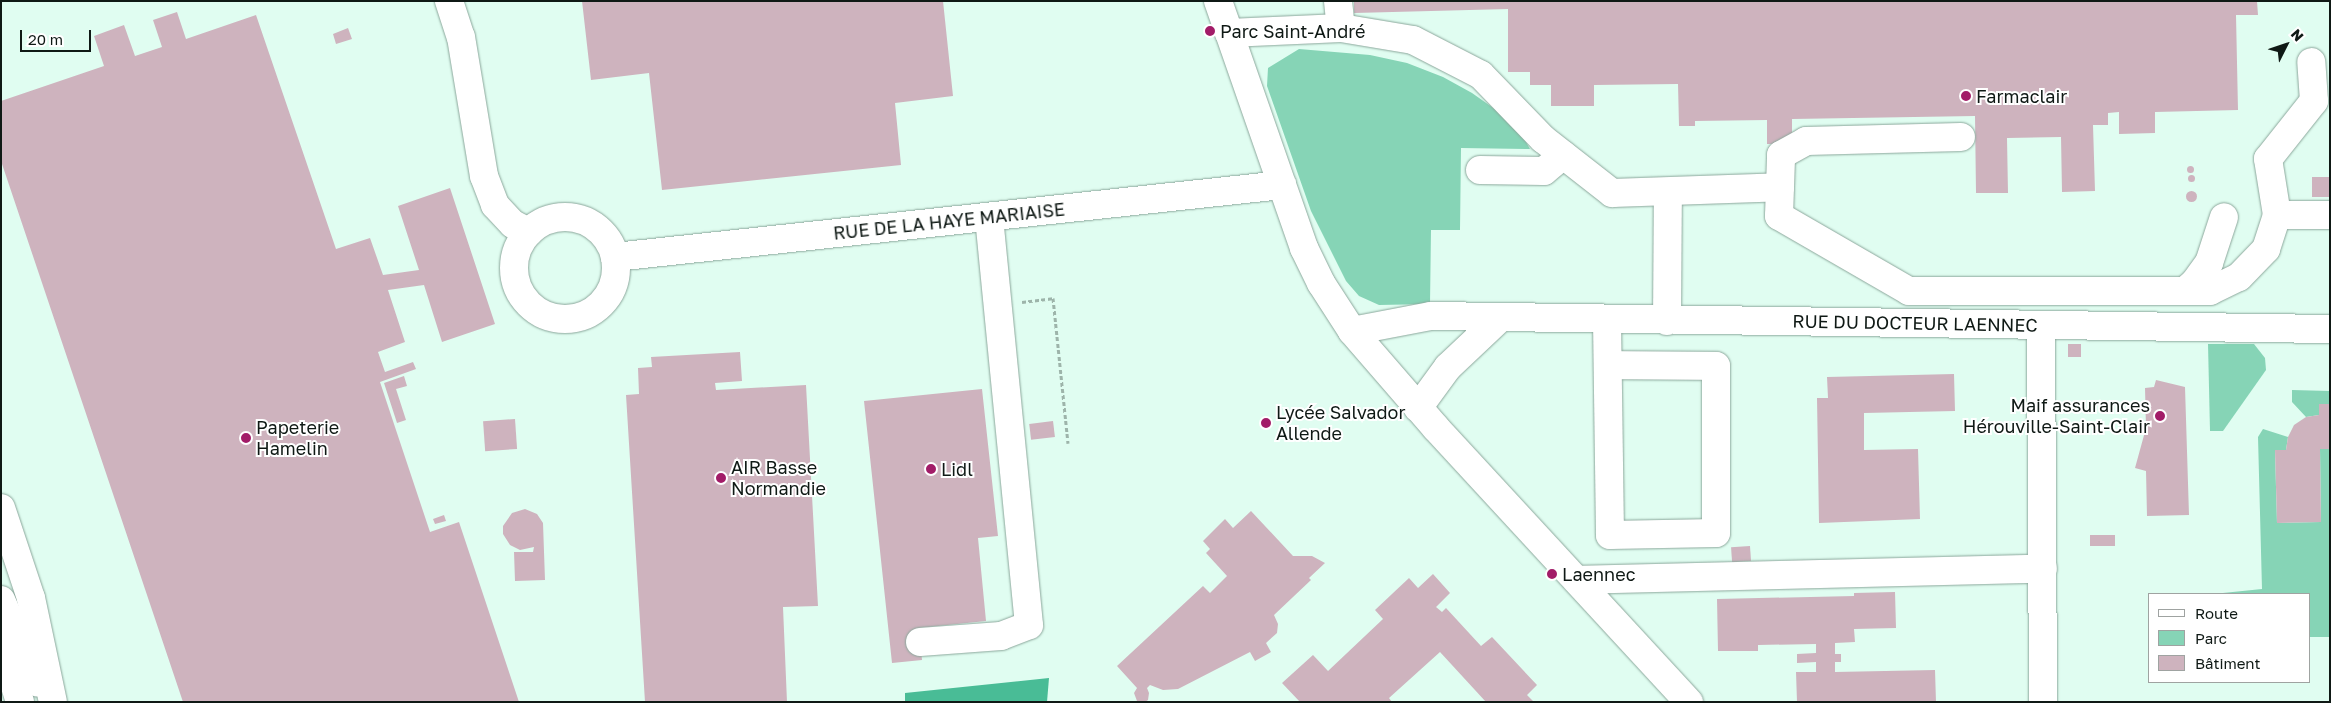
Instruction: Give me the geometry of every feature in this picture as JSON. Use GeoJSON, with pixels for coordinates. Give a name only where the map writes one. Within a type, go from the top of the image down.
{"type":"FeatureCollection","features":[{"type":"Feature","properties":{"kind":"main road"},"geometry":{"type":"LineString","coordinates":[[449,1],[461,37],[484,176],[495,205],[513,224],[529,232]]}},
{"type":"Feature","properties":{"kind":"main road"},"geometry":{"type":"LineString","coordinates":[[1218,1],[1304,248],[1321,283],[1352,331],[1418,408],[1689,702]]}},
{"type":"Feature","properties":{"kind":"main road"},"geometry":{"type":"LineString","coordinates":[[1338,1],[1341,28]]}},
{"type":"Feature","properties":{"kind":"main road"},"geometry":{"type":"LineString","coordinates":[[1229,33],[1341,28],[1413,40],[1481,76],[1543,139],[1612,193],[1780,187]]}},
{"type":"Feature","properties":{"kind":"main road"},"geometry":{"type":"LineString","coordinates":[[1961,137],[1806,141],[1781,155],[1779,216],[1909,291],[2210,291],[2239,277],[2266,249],[2278,215],[2268,159],[2314,100],[2311,62]]}},
{"type":"Feature","properties":{"kind":"main road"},"geometry":{"type":"LineString","coordinates":[[1480,170],[1544,171],[1563,155]]}},
{"type":"Feature","properties":{"kind":"main road","name":"RUE DE LA HAYE MARIAISE"},"geometry":{"type":"LineString","coordinates":[[615,257],[1282,185]]}},
{"type":"Feature","properties":{"kind":"main road"},"geometry":{"type":"LineString","coordinates":[[1667,320],[1668,192]]}},
{"type":"Feature","properties":{"kind":"main road"},"geometry":{"type":"LineString","coordinates":[[2278,215],[2330,215]]}},
{"type":"Feature","properties":{"kind":"main road"},"geometry":{"type":"LineString","coordinates":[[920,642],[1001,636],[1029,625],[989,217]]}},
{"type":"Feature","properties":{"kind":"main road"},"geometry":{"type":"LineString","coordinates":[[2185,291],[2195,282],[2209,263],[2224,217]]}},
{"type":"Feature","properties":{"kind":"main road"},"geometry":{"type":"LineString","coordinates":[[556,218],[572,218],[587,222],[600,230],[610,242],[615,257],[616,275],[611,291],[600,306],[585,315],[568,319],[550,317],[534,309],[523,296],[516,280],[514,263],[519,246],[529,232],[542,222],[556,218]]}},
{"type":"Feature","properties":{"kind":"main road","name":"RUE DU DOCTEUR LAENNEC"},"geometry":{"type":"LineString","coordinates":[[1352,331],[1431,316],[2330,329]]}},
{"type":"Feature","properties":{"kind":"main road"},"geometry":{"type":"LineString","coordinates":[[1418,408],[1448,367],[1500,318]]}},
{"type":"Feature","properties":{"kind":"main road"},"geometry":{"type":"LineString","coordinates":[[1606,320],[1610,535],[1716,532],[1716,366],[1608,365]]}},
{"type":"Feature","properties":{"kind":"main road"},"geometry":{"type":"LineString","coordinates":[[2042,325],[2043,702]]}},
{"type":"Feature","properties":{"kind":"main road"},"geometry":{"type":"LineString","coordinates":[[1,508],[31,598],[53,702]]}},
{"type":"Feature","properties":{"kind":"main road"},"geometry":{"type":"LineString","coordinates":[[1577,580],[2043,569]]}},
{"type":"Feature","properties":{"kind":"main road"},"geometry":{"type":"LineString","coordinates":[[1,600],[45,702]]}},
{"type":"Feature","properties":{"kind":"main road"},"geometry":{"type":"LineString","coordinates":[[1,643],[20,702]]}},
{"type":"Feature","properties":{"kind":"path"},"geometry":{"type":"LineString","coordinates":[[1020,302],[1053,298],[1068,443]]}},
{"type":"Feature","properties":{"kind":"green space"},"geometry":{"type":"Polygon","coordinates":[[[1299,49],[1370,55],[1407,63],[1443,77],[1472,93],[1499,112],[1522,135],[1530,149],[1461,148],[1460,230],[1431,230],[1430,304],[1379,305],[1359,296],[1346,281],[1311,211],[1267,86],[1268,68],[1299,49]]]}},
{"type":"Feature","properties":{"kind":"green space"},"geometry":{"type":"Polygon","coordinates":[[[2208,344],[2254,344],[2265,358],[2266,370],[2223,431],[2210,431],[2208,344]]]}},
{"type":"Feature","properties":{"kind":"green space"},"geometry":{"type":"Polygon","coordinates":[[[2292,390],[2330,391],[2330,404],[2319,404],[2319,415],[2306,417],[2292,402],[2292,390]]]}},
{"type":"Feature","properties":{"kind":"green space"},"geometry":{"type":"Polygon","coordinates":[[[2263,429],[2288,437],[2286,450],[2275,451],[2277,523],[2321,522],[2320,449],[2330,449],[2330,637],[2311,637],[2311,593],[2223,593],[2262,589],[2258,437],[2263,429]]]}},
{"type":"Feature","properties":{"kind":"shaded area"},"geometry":{"type":"Polygon","coordinates":[[[1049,678],[1047,702],[905,702],[905,693],[1049,678]]]}},
{"type":"Feature","properties":{"kind":"building"},"geometry":{"type":"Polygon","coordinates":[[[582,1],[943,1],[953,96],[895,103],[901,165],[662,190],[649,73],[591,80],[582,1]]]}},
{"type":"Feature","properties":{"kind":"building","name":"Farmaclair"},"geometry":{"type":"Polygon","coordinates":[[[1354,1],[2257,1],[2258,15],[2236,15],[2238,110],[2155,112],[2155,133],[2119,134],[2119,112],[2108,113],[2108,125],[2093,125],[2095,191],[2062,192],[2061,137],[2007,138],[2008,193],[1976,193],[1975,116],[1792,119],[1792,144],[1767,144],[1767,120],[1695,121],[1695,126],[1679,126],[1678,84],[1594,85],[1594,106],[1551,106],[1551,85],[1530,85],[1530,72],[1508,72],[1508,9],[1354,13],[1354,1]]]}},
{"type":"Feature","properties":{"kind":"building","name":"Papeterie Hamelin"},"geometry":{"type":"Polygon","coordinates":[[[177,12],[186,39],[256,15],[336,249],[370,238],[383,275],[419,270],[398,206],[450,188],[495,324],[442,342],[424,285],[388,290],[405,342],[378,352],[385,372],[413,362],[416,369],[380,382],[430,532],[459,522],[519,702],[183,702],[1,161],[1,101],[104,66],[94,36],[124,25],[135,56],[162,47],[153,20],[177,12]]]}},
{"type":"Feature","properties":{"kind":"building"},"geometry":{"type":"Polygon","coordinates":[[[348,28],[352,39],[336,44],[333,34],[348,28]]]}},
{"type":"Feature","properties":{"kind":"building"},"geometry":{"type":"Polygon","coordinates":[[[2190,165],[2194,169],[2190,173],[2186,169],[2190,165]]]}},
{"type":"Feature","properties":{"kind":"building"},"geometry":{"type":"Polygon","coordinates":[[[2191,175],[2194,178],[2191,181],[2188,178],[2191,175]]]}},
{"type":"Feature","properties":{"kind":"building"},"geometry":{"type":"Polygon","coordinates":[[[2312,177],[2330,177],[2330,197],[2312,197],[2312,177]]]}},
{"type":"Feature","properties":{"kind":"building"},"geometry":{"type":"Polygon","coordinates":[[[2191,190],[2197,196],[2191,202],[2185,196],[2191,190]]]}},
{"type":"Feature","properties":{"kind":"building"},"geometry":{"type":"Polygon","coordinates":[[[2068,344],[2081,344],[2081,357],[2068,357],[2068,344]]]}},
{"type":"Feature","properties":{"kind":"building","name":"AIR Basse Normandie"},"geometry":{"type":"Polygon","coordinates":[[[740,352],[742,381],[715,383],[716,390],[806,385],[818,606],[783,607],[787,702],[645,702],[626,395],[639,394],[638,368],[652,367],[651,357],[740,352]]]}},
{"type":"Feature","properties":{"kind":"building"},"geometry":{"type":"Polygon","coordinates":[[[1954,374],[1955,411],[1864,413],[1864,450],[1918,449],[1920,519],[1819,523],[1817,398],[1828,398],[1827,377],[1954,374]]]}},
{"type":"Feature","properties":{"kind":"building"},"geometry":{"type":"Polygon","coordinates":[[[404,376],[407,386],[396,389],[406,420],[397,423],[384,383],[404,376]]]}},
{"type":"Feature","properties":{"kind":"building"},"geometry":{"type":"Polygon","coordinates":[[[2156,380],[2185,387],[2189,515],[2147,516],[2146,471],[2135,468],[2146,428],[2145,388],[2154,387],[2156,380]]]}},
{"type":"Feature","properties":{"kind":"building","name":"Lidl"},"geometry":{"type":"Polygon","coordinates":[[[982,389],[998,536],[978,538],[986,621],[919,628],[922,660],[892,663],[864,401],[982,389]]]}},
{"type":"Feature","properties":{"kind":"building"},"geometry":{"type":"Polygon","coordinates":[[[2319,404],[2330,404],[2330,449],[2320,449],[2321,522],[2277,523],[2275,450],[2286,450],[2288,437],[2294,425],[2306,417],[2319,415],[2319,404]]]}},
{"type":"Feature","properties":{"kind":"building"},"geometry":{"type":"Polygon","coordinates":[[[515,419],[517,449],[485,451],[483,421],[515,419]]]}},
{"type":"Feature","properties":{"kind":"building"},"geometry":{"type":"Polygon","coordinates":[[[1053,421],[1055,437],[1031,440],[1029,424],[1053,421]]]}},
{"type":"Feature","properties":{"kind":"building"},"geometry":{"type":"Polygon","coordinates":[[[525,509],[537,514],[543,523],[545,580],[515,581],[514,552],[533,552],[534,547],[520,550],[510,545],[503,534],[503,526],[512,513],[525,509]]]}},
{"type":"Feature","properties":{"kind":"building"},"geometry":{"type":"Polygon","coordinates":[[[1251,511],[1293,556],[1312,556],[1325,563],[1309,578],[1311,580],[1274,615],[1278,624],[1277,633],[1266,643],[1271,652],[1255,661],[1250,652],[1178,689],[1163,690],[1150,685],[1147,688],[1149,693],[1148,700],[1145,702],[1137,701],[1134,693],[1137,688],[1117,666],[1203,586],[1210,593],[1227,576],[1206,553],[1210,549],[1203,541],[1225,519],[1233,528],[1251,511]]]}},
{"type":"Feature","properties":{"kind":"building"},"geometry":{"type":"Polygon","coordinates":[[[444,515],[446,521],[435,524],[433,519],[444,515]]]}},
{"type":"Feature","properties":{"kind":"building"},"geometry":{"type":"Polygon","coordinates":[[[2090,535],[2115,535],[2115,546],[2090,546],[2090,535]]]}},
{"type":"Feature","properties":{"kind":"building"},"geometry":{"type":"Polygon","coordinates":[[[1750,546],[1751,561],[1732,562],[1731,547],[1750,546]]]}},
{"type":"Feature","properties":{"kind":"building"},"geometry":{"type":"Polygon","coordinates":[[[1433,574],[1450,593],[1436,607],[1442,612],[1446,608],[1481,646],[1492,637],[1537,685],[1527,695],[1534,702],[1486,702],[1440,652],[1389,698],[1392,702],[1300,702],[1282,683],[1313,655],[1328,671],[1383,619],[1375,610],[1409,578],[1418,588],[1433,574]]]}},
{"type":"Feature","properties":{"kind":"building"},"geometry":{"type":"Polygon","coordinates":[[[1895,592],[1896,628],[1854,629],[1855,642],[1835,643],[1835,654],[1841,654],[1841,662],[1835,662],[1835,672],[1935,670],[1936,702],[1797,702],[1796,672],[1816,672],[1816,662],[1797,663],[1797,654],[1816,653],[1816,644],[1758,645],[1758,651],[1718,651],[1717,599],[1854,596],[1854,593],[1895,592]]]}},
{"type":"Feature","properties":{"kind":"place","name":"Parc Saint-André"},"geometry":{"type":"Point","coordinates":[1210,31]}},
{"type":"Feature","properties":{"kind":"place","name":"Farmaclair"},"geometry":{"type":"Point","coordinates":[1966,96]}},
{"type":"Feature","properties":{"kind":"place","name":"Maif assurances Hérouville-Saint-Clair"},"geometry":{"type":"Point","coordinates":[2160,416]}},
{"type":"Feature","properties":{"kind":"place","name":"Lycée Salvador Allende"},"geometry":{"type":"Point","coordinates":[1266,423]}},
{"type":"Feature","properties":{"kind":"place","name":"Papeterie Hamelin"},"geometry":{"type":"Point","coordinates":[246,438]}},
{"type":"Feature","properties":{"kind":"place","name":"Lidl"},"geometry":{"type":"Point","coordinates":[931,469]}},
{"type":"Feature","properties":{"kind":"place","name":"AIR Basse Normandie"},"geometry":{"type":"Point","coordinates":[721,478]}},
{"type":"Feature","properties":{"kind":"place","name":"Laennec"},"geometry":{"type":"Point","coordinates":[1552,574]}}]}
